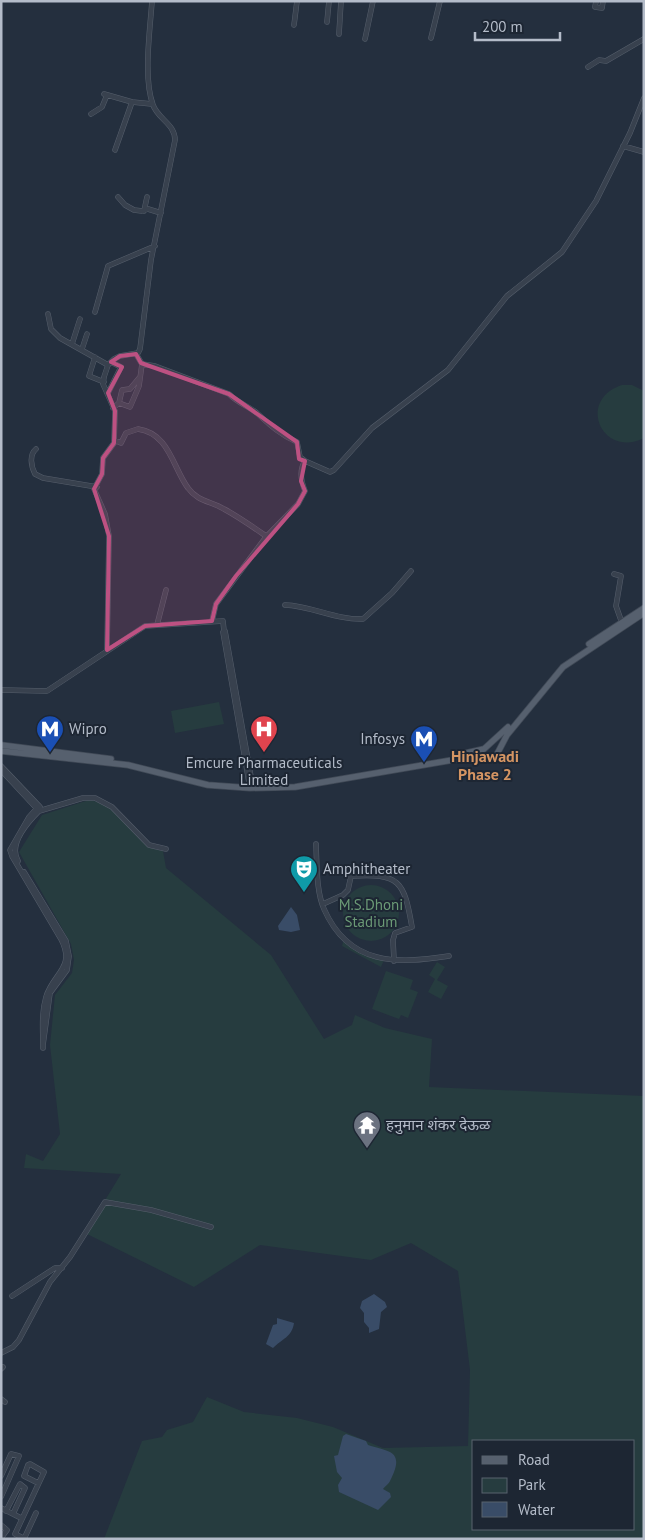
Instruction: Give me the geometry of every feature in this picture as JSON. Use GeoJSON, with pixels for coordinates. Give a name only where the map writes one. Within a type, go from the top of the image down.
{"type":"FeatureCollection","features":[{"type":"Feature","properties":{"kind":"main road"},"geometry":{"type":"LineString","coordinates":[[486,750],[568,661],[644,608]]}},
{"type":"Feature","properties":{"kind":"main road"},"geometry":{"type":"LineString","coordinates":[[486,750],[493,758],[507,735],[568,661],[644,613]]}},
{"type":"Feature","properties":{"kind":"main road"},"geometry":{"type":"LineString","coordinates":[[2,750],[132,762],[209,781],[252,787],[295,783],[408,766],[486,750],[495,746],[497,751]]}},
{"type":"Feature","properties":{"kind":"street"},"geometry":{"type":"LineString","coordinates":[[107,650],[109,536],[105,514],[94,489],[97,487],[102,474],[103,458],[114,440],[113,408],[104,382],[109,365],[120,356],[136,354],[140,349],[147,285],[175,135],[152,104],[148,65],[152,1]]}},
{"type":"Feature","properties":{"kind":"street"},"geometry":{"type":"LineString","coordinates":[[294,25],[297,1]]}},
{"type":"Feature","properties":{"kind":"street"},"geometry":{"type":"LineString","coordinates":[[327,22],[329,1]]}},
{"type":"Feature","properties":{"kind":"street"},"geometry":{"type":"LineString","coordinates":[[339,34],[342,1]]}},
{"type":"Feature","properties":{"kind":"street"},"geometry":{"type":"LineString","coordinates":[[365,39],[373,1]]}},
{"type":"Feature","properties":{"kind":"street"},"geometry":{"type":"LineString","coordinates":[[430,38],[440,1]]}},
{"type":"Feature","properties":{"kind":"street"},"geometry":{"type":"LineString","coordinates":[[596,1],[595,7],[602,8],[603,1]]}},
{"type":"Feature","properties":{"kind":"street"},"geometry":{"type":"LineString","coordinates":[[588,67],[599,60],[606,62],[644,39]]}},
{"type":"Feature","properties":{"kind":"street"},"geometry":{"type":"LineString","coordinates":[[91,114],[102,107],[105,95],[132,102],[152,104]]}},
{"type":"Feature","properties":{"kind":"street"},"geometry":{"type":"LineString","coordinates":[[142,364],[155,366],[229,394],[238,404],[257,413],[274,430],[297,442],[300,457],[305,461],[330,472],[334,470],[372,428],[448,370],[508,296],[562,252],[596,201],[642,109],[644,98]]}},
{"type":"Feature","properties":{"kind":"street"},"geometry":{"type":"LineString","coordinates":[[115,150],[132,102]]}},
{"type":"Feature","properties":{"kind":"street"},"geometry":{"type":"LineString","coordinates":[[623,146],[644,152]]}},
{"type":"Feature","properties":{"kind":"street"},"geometry":{"type":"LineString","coordinates":[[118,197],[128,208],[144,211],[148,209],[161,213]]}},
{"type":"Feature","properties":{"kind":"street"},"geometry":{"type":"LineString","coordinates":[[144,211],[147,198]]}},
{"type":"Feature","properties":{"kind":"street"},"geometry":{"type":"LineString","coordinates":[[95,312],[108,266],[155,246]]}},
{"type":"Feature","properties":{"kind":"street"},"geometry":{"type":"LineString","coordinates":[[48,314],[52,329],[60,338],[109,365],[119,374]]}},
{"type":"Feature","properties":{"kind":"street"},"geometry":{"type":"LineString","coordinates":[[72,344],[80,319]]}},
{"type":"Feature","properties":{"kind":"street"},"geometry":{"type":"LineString","coordinates":[[82,349],[86,334]]}},
{"type":"Feature","properties":{"kind":"street"},"geometry":{"type":"LineString","coordinates":[[119,403],[130,407],[138,388],[142,364],[136,354]]}},
{"type":"Feature","properties":{"kind":"street"},"geometry":{"type":"LineString","coordinates":[[95,357],[89,376],[104,382]]}},
{"type":"Feature","properties":{"kind":"street"},"geometry":{"type":"LineString","coordinates":[[108,393],[121,367],[109,365]]}},
{"type":"Feature","properties":{"kind":"street"},"geometry":{"type":"LineString","coordinates":[[113,408],[119,403],[122,390],[130,389],[141,376]]}},
{"type":"Feature","properties":{"kind":"street"},"geometry":{"type":"LineString","coordinates":[[114,440],[121,443],[126,434],[138,429],[159,439],[174,460],[187,487],[194,495],[202,501],[222,508],[266,536]]}},
{"type":"Feature","properties":{"kind":"street"},"geometry":{"type":"LineString","coordinates":[[36,449],[32,452],[31,461],[35,474],[43,478],[97,487]]}},
{"type":"Feature","properties":{"kind":"street"},"geometry":{"type":"LineString","coordinates":[[212,621],[216,604],[266,536],[298,504],[305,491],[301,481],[302,465],[305,461]]}},
{"type":"Feature","properties":{"kind":"street"},"geometry":{"type":"LineString","coordinates":[[285,605],[307,607],[347,618],[363,619],[392,593],[412,571]]}},
{"type":"Feature","properties":{"kind":"street"},"geometry":{"type":"LineString","coordinates":[[614,574],[621,576],[616,606],[622,622]]}},
{"type":"Feature","properties":{"kind":"street"},"geometry":{"type":"LineString","coordinates":[[157,625],[166,590]]}},
{"type":"Feature","properties":{"kind":"street"},"geometry":{"type":"LineString","coordinates":[[1,690],[47,691],[145,626],[223,621],[252,787]]}},
{"type":"Feature","properties":{"kind":"street"},"geometry":{"type":"LineString","coordinates":[[1,766],[39,808]]}},
{"type":"Feature","properties":{"kind":"street"},"geometry":{"type":"LineString","coordinates":[[1,770],[39,808]]}},
{"type":"Feature","properties":{"kind":"street"},"geometry":{"type":"LineString","coordinates":[[43,1047],[44,1022],[50,993],[68,966],[68,949],[66,941],[15,856],[14,848],[39,808],[83,798],[95,798],[112,807],[149,845],[166,849]]}},
{"type":"Feature","properties":{"kind":"street"},"geometry":{"type":"LineString","coordinates":[[316,844],[322,904],[336,928],[348,942],[365,953],[380,959],[394,961],[449,956]]}},
{"type":"Feature","properties":{"kind":"street"},"geometry":{"type":"LineString","coordinates":[[322,904],[343,895],[348,890],[351,876],[387,876],[396,882],[404,890],[412,927],[395,933],[393,940],[394,961]]}},
{"type":"Feature","properties":{"kind":"street"},"geometry":{"type":"LineString","coordinates":[[1,1353],[13,1347],[19,1340],[50,1282],[62,1268],[105,1202],[151,1210],[211,1227]]}},
{"type":"Feature","properties":{"kind":"street"},"geometry":{"type":"LineString","coordinates":[[12,1296],[55,1268],[62,1268]]}},
{"type":"Feature","properties":{"kind":"street"},"geometry":{"type":"LineString","coordinates":[[43,1277],[50,1282]]}},
{"type":"Feature","properties":{"kind":"street"},"geometry":{"type":"LineString","coordinates":[[1,1476],[11,1454],[19,1456],[1,1497]]}},
{"type":"Feature","properties":{"kind":"street"},"geometry":{"type":"LineString","coordinates":[[36,1513],[24,1539],[15,1534],[21,1518],[38,1483],[43,1470],[30,1464],[24,1476],[38,1483]]}},
{"type":"Feature","properties":{"kind":"street"},"geometry":{"type":"LineString","coordinates":[[14,1513],[25,1488],[20,1484],[5,1509],[21,1518]]}},
{"type":"Feature","properties":{"kind":"street"},"geometry":{"type":"LineString","coordinates":[[1,1525],[7,1530],[1,1538]]}},
{"type":"Feature","properties":{"kind":"highlighted area"},"geometry":{"type":"Polygon","coordinates":[[[136,354],[141,363],[229,394],[297,442],[299,459],[305,461],[301,481],[305,491],[298,504],[236,576],[216,604],[212,621],[145,626],[107,650],[109,536],[94,489],[102,474],[103,458],[114,443],[115,411],[108,393],[122,367],[111,362],[120,356],[136,354]]]}},
{"type":"Feature","properties":{"kind":"green space"},"geometry":{"type":"Polygon","coordinates":[[[622,385],[632,385],[644,391],[644,438],[629,442],[616,441],[606,434],[600,425],[598,414],[600,403],[608,392],[622,385]]]}},
{"type":"Feature","properties":{"kind":"green space"},"geometry":{"type":"Polygon","coordinates":[[[219,702],[224,724],[175,733],[171,711],[219,702]]]}},
{"type":"Feature","properties":{"kind":"green space"},"geometry":{"type":"Polygon","coordinates":[[[89,800],[101,803],[111,809],[143,842],[152,848],[163,851],[166,868],[271,955],[324,1039],[352,1025],[355,1015],[385,1028],[432,1039],[429,1087],[644,1096],[644,1539],[104,1539],[142,1441],[162,1437],[167,1430],[193,1422],[207,1397],[244,1412],[297,1418],[333,1427],[383,1448],[468,1446],[470,1370],[458,1271],[411,1243],[371,1260],[260,1245],[194,1287],[85,1233],[121,1174],[24,1168],[26,1154],[43,1161],[60,1134],[50,1045],[55,995],[72,973],[74,960],[71,944],[19,852],[42,815],[89,800]]]}},
{"type":"Feature","properties":{"kind":"green space","name":"M.S.Dhoni Stadium"},"geometry":{"type":"Polygon","coordinates":[[[365,885],[377,885],[387,889],[395,897],[399,913],[395,929],[387,937],[377,941],[365,941],[355,937],[347,929],[343,919],[343,907],[347,897],[355,889],[365,885]]]}},
{"type":"Feature","properties":{"kind":"green space"},"geometry":{"type":"Polygon","coordinates":[[[344,938],[364,952],[384,960],[381,967],[342,946],[344,938]]]}},
{"type":"Feature","properties":{"kind":"green space"},"geometry":{"type":"Polygon","coordinates":[[[437,962],[445,967],[437,980],[448,986],[441,999],[428,992],[435,979],[429,975],[437,962]]]}},
{"type":"Feature","properties":{"kind":"green space"},"geometry":{"type":"Polygon","coordinates":[[[386,971],[413,980],[410,989],[418,992],[408,1018],[401,1015],[399,1019],[372,1009],[386,971]]]}},
{"type":"Feature","properties":{"kind":"water"},"geometry":{"type":"Polygon","coordinates":[[[291,907],[297,915],[300,930],[291,932],[279,930],[278,926],[291,907]]]}},
{"type":"Feature","properties":{"kind":"water"},"geometry":{"type":"Polygon","coordinates":[[[374,1294],[385,1302],[387,1307],[381,1312],[379,1329],[369,1333],[369,1328],[364,1322],[364,1313],[360,1308],[362,1301],[374,1294]]]}},
{"type":"Feature","properties":{"kind":"water"},"geometry":{"type":"Polygon","coordinates":[[[277,1318],[294,1323],[289,1335],[273,1348],[266,1344],[273,1325],[277,1324],[277,1318]]]}},
{"type":"Feature","properties":{"kind":"water"},"geometry":{"type":"Polygon","coordinates":[[[346,1434],[366,1441],[368,1445],[383,1449],[393,1454],[396,1458],[394,1471],[383,1489],[390,1493],[391,1497],[378,1510],[339,1492],[338,1485],[342,1478],[337,1472],[334,1456],[338,1455],[343,1436],[346,1434]]]}},
{"type":"Feature","properties":{"kind":"place","name":"Wipro"},"geometry":{"type":"Point","coordinates":[50,753]}},
{"type":"Feature","properties":{"kind":"place","name":"Emcure Pharmaceuticals Limited"},"geometry":{"type":"Point","coordinates":[264,753]}},
{"type":"Feature","properties":{"kind":"place","name":"Infosys"},"geometry":{"type":"Point","coordinates":[424,763]}},
{"type":"Feature","properties":{"kind":"place","name":"Amphitheater"},"geometry":{"type":"Point","coordinates":[304,893]}},
{"type":"Feature","properties":{"kind":"place","name":"हनुमान शंकर देऊळ"},"geometry":{"type":"Point","coordinates":[367,1149]}},
{"type":"Feature","properties":{"kind":"district","name":"Hinjawadi Phase 2"},"geometry":{"type":"Point","coordinates":[485,765]}}]}
